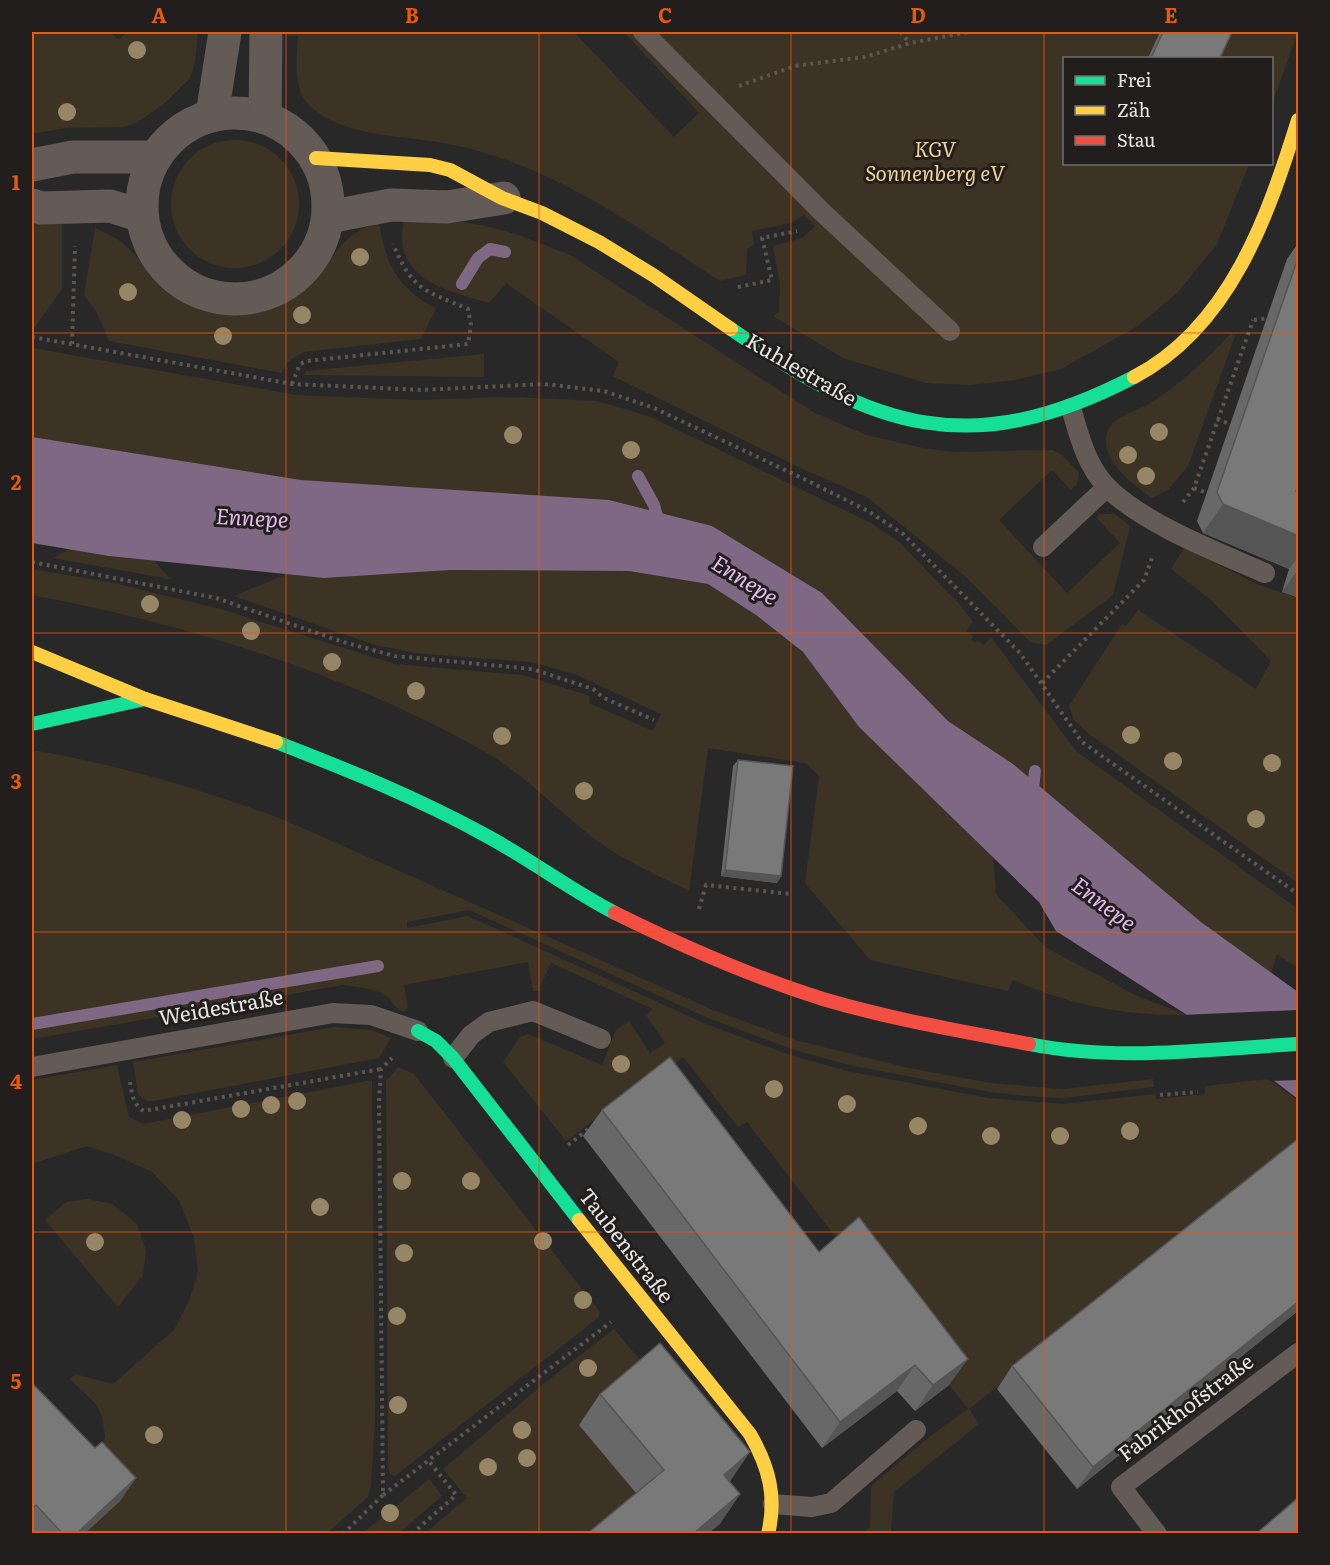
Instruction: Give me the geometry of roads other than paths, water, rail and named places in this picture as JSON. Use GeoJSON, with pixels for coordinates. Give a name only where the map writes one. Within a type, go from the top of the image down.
{"type":"FeatureCollection","features":[{"type":"Feature","properties":{"kind":"street"},"geometry":{"type":"LineString","coordinates":[[212,115],[225,32]]}},
{"type":"Feature","properties":{"kind":"street"},"geometry":{"type":"LineString","coordinates":[[265,117],[266,32]]}},
{"type":"Feature","properties":{"kind":"street"},"geometry":{"type":"LineString","coordinates":[[240,112],[265,117],[296,135],[316,158],[327,188],[328,217],[318,252],[296,278],[267,295],[234,301],[201,294],[172,276],[152,248],[142,216],[144,185],[156,157],[178,132],[212,115],[240,112]]}},
{"type":"Feature","properties":{"kind":"street","name":"Kuhlestraße"},"geometry":{"type":"LineString","coordinates":[[316,158],[347,158],[444,167],[504,198],[540,212],[643,269],[818,385],[861,406],[906,418],[959,426],[1023,420],[1071,408],[1109,391],[1152,366],[1215,310],[1254,242],[1274,196],[1299,120]]}},
{"type":"Feature","properties":{"kind":"street"},"geometry":{"type":"LineString","coordinates":[[32,165],[73,156],[156,157]]}},
{"type":"Feature","properties":{"kind":"street"},"geometry":{"type":"LineString","coordinates":[[328,217],[391,206],[447,207],[504,198]]}},
{"type":"Feature","properties":{"kind":"street"},"geometry":{"type":"LineString","coordinates":[[32,205],[41,207],[110,206],[142,216]]}},
{"type":"Feature","properties":{"kind":"street"},"geometry":{"type":"LineString","coordinates":[[32,652],[54,659],[146,699],[256,734],[350,770],[456,820],[530,862],[585,898],[688,948],[823,999],[920,1023],[1045,1048],[1093,1053],[1299,1044]]}},
{"type":"Feature","properties":{"kind":"street"},"geometry":{"type":"LineString","coordinates":[[32,724],[146,699]]}},
{"type":"Feature","properties":{"kind":"street","name":"Taubenstraße"},"geometry":{"type":"LineString","coordinates":[[417,1031],[436,1041],[453,1058],[641,1300],[750,1434],[769,1472],[773,1504],[768,1533]]}},
{"type":"Feature","properties":{"kind":"lane"},"geometry":{"type":"LineString","coordinates":[[643,32],[820,211],[950,331]]}},
{"type":"Feature","properties":{"kind":"lane"},"geometry":{"type":"LineString","coordinates":[[1071,408],[1083,448],[1107,488],[1188,539],[1265,573]]}},
{"type":"Feature","properties":{"kind":"lane"},"geometry":{"type":"LineString","coordinates":[[1043,547],[1107,488]]}},
{"type":"Feature","properties":{"kind":"lane"},"geometry":{"type":"LineString","coordinates":[[453,1058],[471,1035],[489,1022],[532,1011],[601,1039]]}},
{"type":"Feature","properties":{"kind":"lane","name":"Weidestraße"},"geometry":{"type":"LineString","coordinates":[[32,1067],[333,1012],[371,1016],[417,1031]]}},
{"type":"Feature","properties":{"kind":"lane","name":"Fabrikhofstraße"},"geometry":{"type":"LineString","coordinates":[[1157,1533],[1121,1487],[1299,1353]]}},
{"type":"Feature","properties":{"kind":"lane"},"geometry":{"type":"LineString","coordinates":[[773,1504],[812,1507],[831,1503],[916,1430]]}},
{"type":"Feature","properties":{"kind":"water","name":"Ennepe"},"geometry":{"type":"Polygon","coordinates":[[[32,437],[301,480],[609,500],[712,526],[822,593],[948,721],[1013,764],[1201,922],[1298,992],[1298,1099],[1187,1015],[1056,931],[1039,902],[859,727],[803,652],[756,615],[708,584],[629,571],[450,570],[324,578],[109,556],[32,543],[32,437]]]}},
{"type":"Feature","properties":{"kind":"waterway"},"geometry":{"type":"LineString","coordinates":[[462,284],[478,258],[490,249],[505,252]]}},
{"type":"Feature","properties":{"kind":"waterway"},"geometry":{"type":"LineString","coordinates":[[638,476],[654,505],[660,527]]}},
{"type":"Feature","properties":{"kind":"waterway"},"geometry":{"type":"LineString","coordinates":[[1032,797],[1035,771]]}},
{"type":"Feature","properties":{"kind":"waterway"},"geometry":{"type":"LineString","coordinates":[[32,1024],[378,966]]}},
{"type":"Feature","properties":{"kind":"park label","name":"KGV Sonnenberg eV"},"geometry":{"type":"Point","coordinates":[935,162]}}]}
